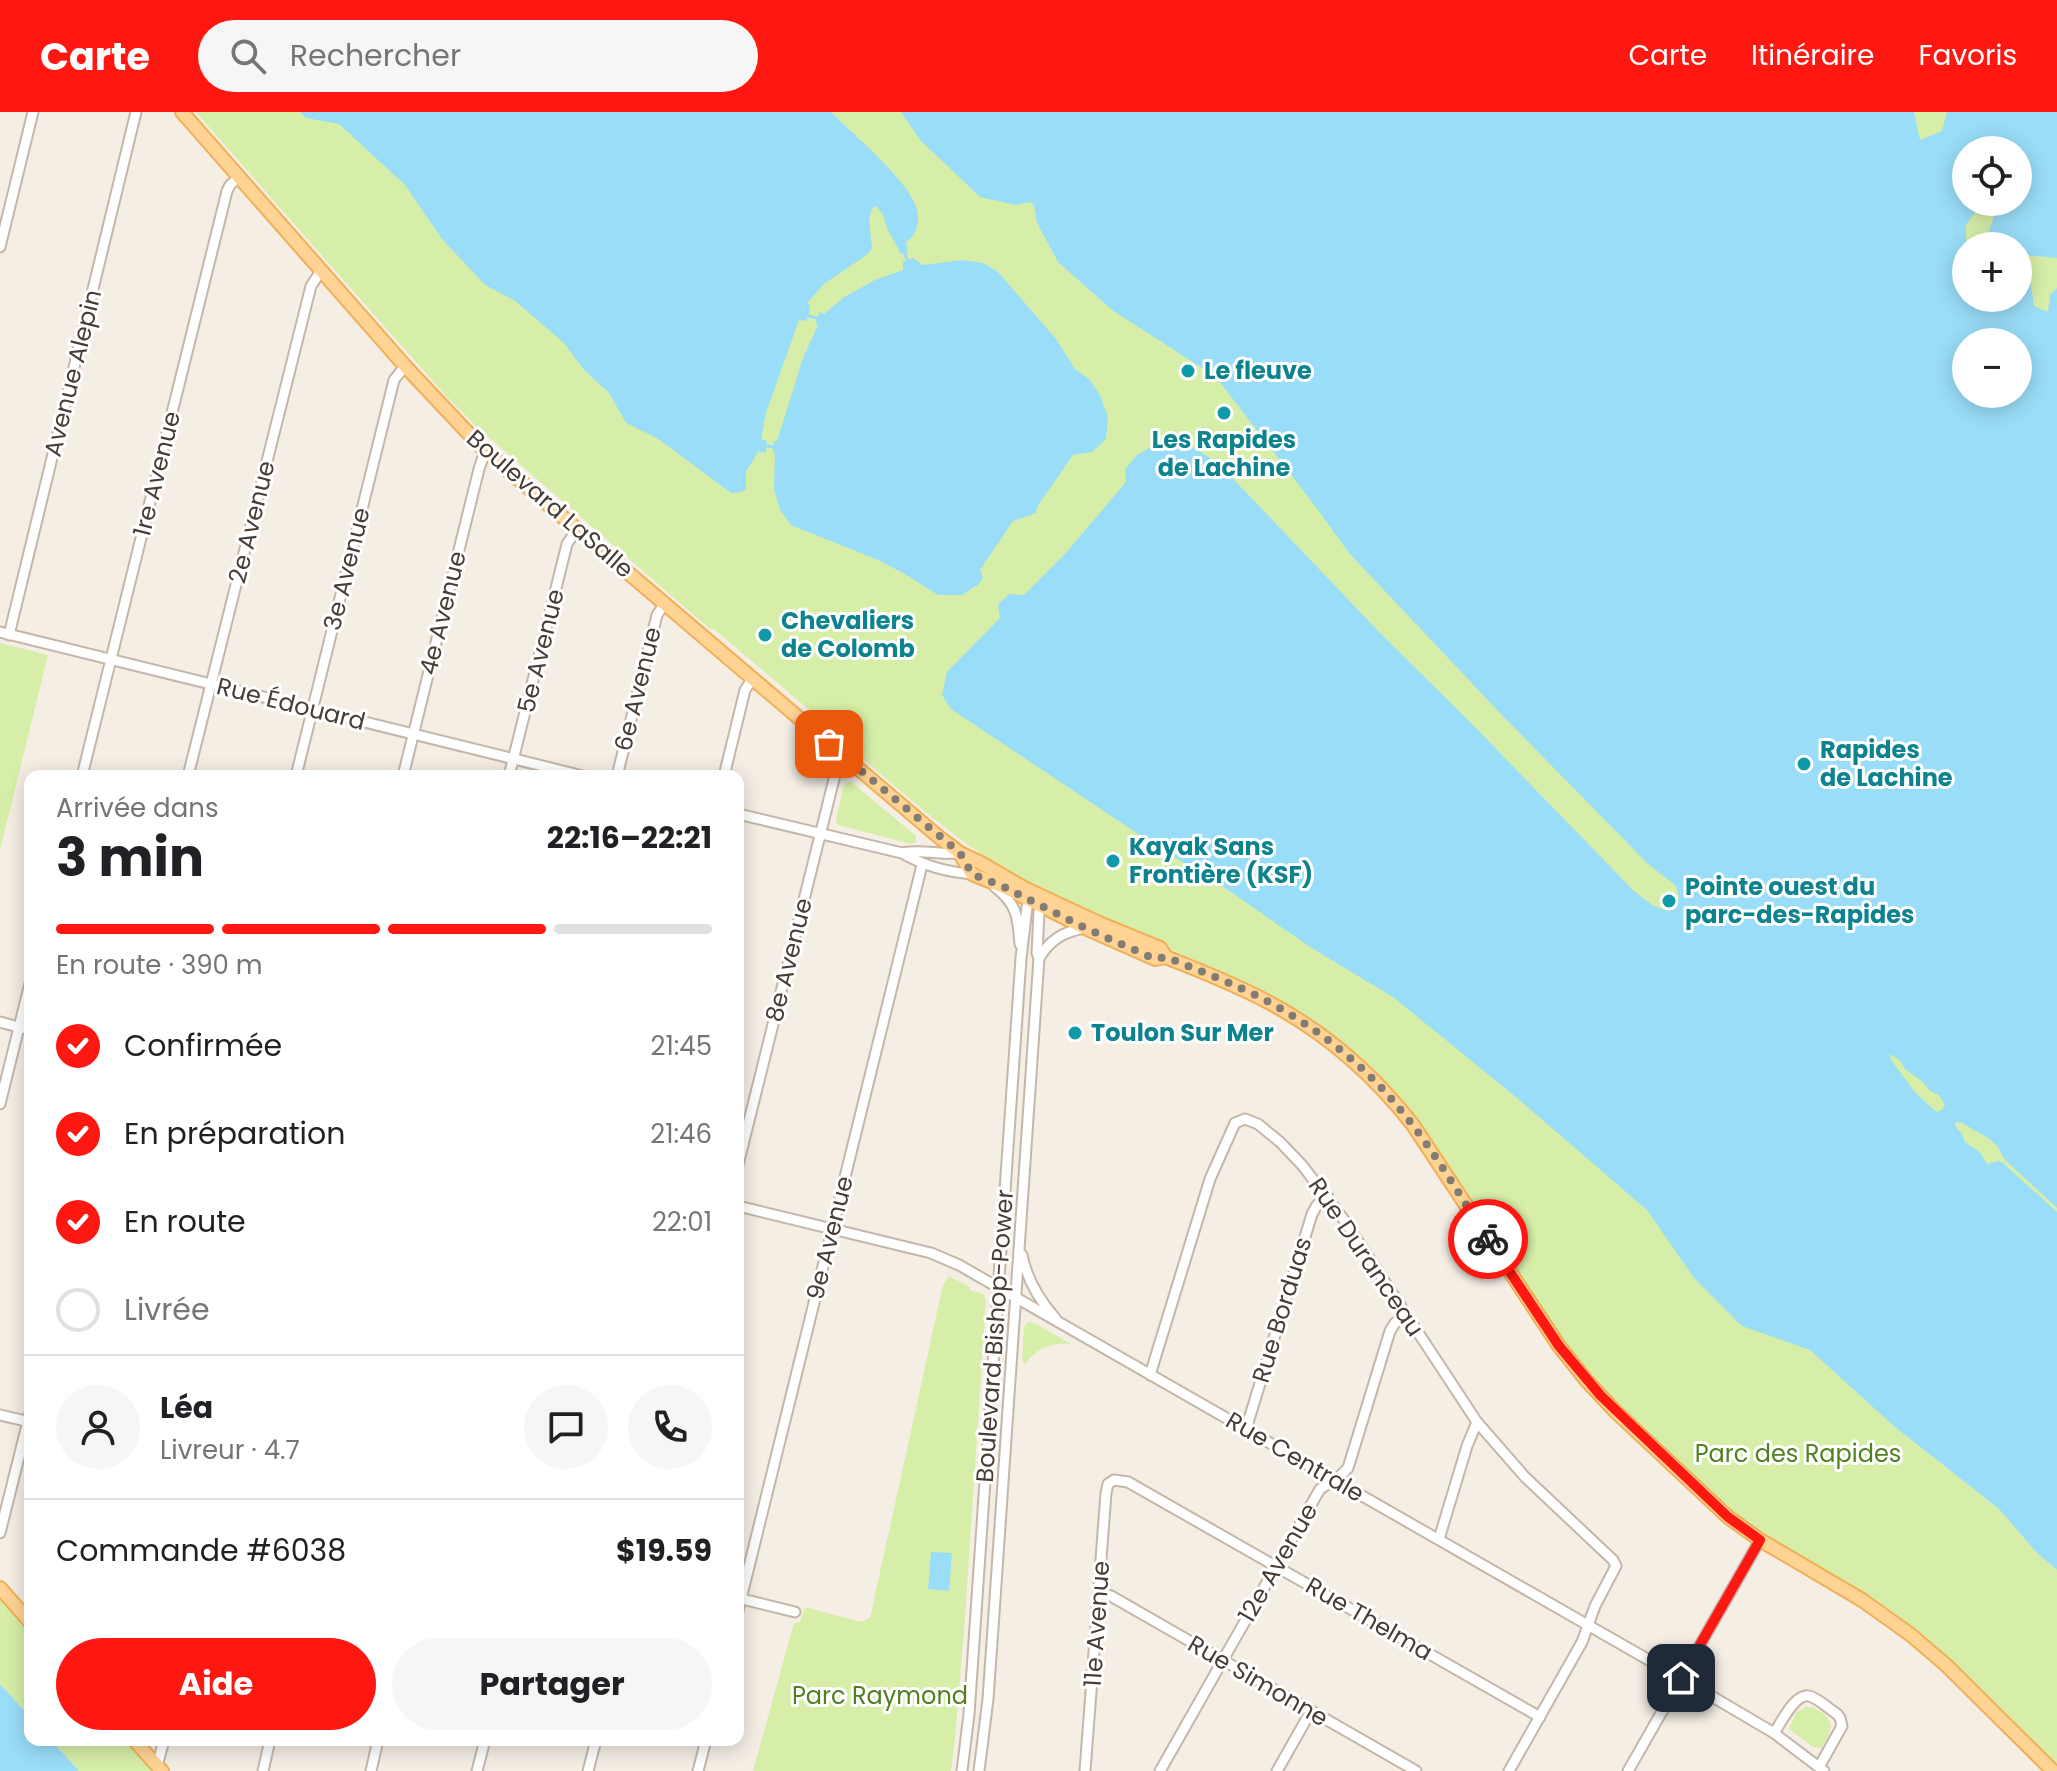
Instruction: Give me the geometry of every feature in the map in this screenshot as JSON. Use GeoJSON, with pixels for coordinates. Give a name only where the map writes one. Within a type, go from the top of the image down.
{"type":"FeatureCollection","features":[{"type":"Feature","properties":{"kind":"main road","name":"Boulevard LaSalle"},"geometry":{"type":"LineString","coordinates":[[182,112],[405,366],[485,451],[960,853],[1085,928],[1155,959],[1166,957]]}},
{"type":"Feature","properties":{"kind":"main road","name":"Boulevard LaSalle"},"geometry":{"type":"LineString","coordinates":[[960,853],[972,874],[1160,948],[1166,957],[1279,1008],[1339,1049],[1372,1078],[1400,1109],[1549,1332],[1601,1396],[1728,1517],[1760,1540],[1862,1600],[1911,1635],[1946,1665],[2053,1771]]}},
{"type":"Feature","properties":{"kind":"main road"},"geometry":{"type":"LineString","coordinates":[[0,1588],[24,1615]]}},
{"type":"Feature","properties":{"kind":"main road"},"geometry":{"type":"LineString","coordinates":[[139,1746],[159,1768]]}},
{"type":"Feature","properties":{"kind":"street"},"geometry":{"type":"LineString","coordinates":[[0,247],[4,217],[33,112]]}},
{"type":"Feature","properties":{"kind":"street","name":"Avenue Alepin"},"geometry":{"type":"LineString","coordinates":[[5,633],[136,112]]}},
{"type":"Feature","properties":{"kind":"street","name":"1re Avenue"},"geometry":{"type":"LineString","coordinates":[[83,770],[227,191],[239,177]]}},
{"type":"Feature","properties":{"kind":"street","name":"2e Avenue"},"geometry":{"type":"LineString","coordinates":[[190,770],[311,286],[321,271]]}},
{"type":"Feature","properties":{"kind":"street","name":"3e Avenue"},"geometry":{"type":"LineString","coordinates":[[297,770],[394,380],[405,366]]}},
{"type":"Feature","properties":{"kind":"street","name":"4e Avenue"},"geometry":{"type":"LineString","coordinates":[[404,770],[485,451]]}},
{"type":"Feature","properties":{"kind":"street","name":"5e Avenue"},"geometry":{"type":"LineString","coordinates":[[511,770],[567,544],[577,529]]}},
{"type":"Feature","properties":{"kind":"street","name":"6e Avenue"},"geometry":{"type":"LineString","coordinates":[[618,770],[657,615],[665,603]]}},
{"type":"Feature","properties":{"kind":"street","name":"Rue Édouard"},"geometry":{"type":"LineString","coordinates":[[5,633],[559,770]]}},
{"type":"Feature","properties":{"kind":"street"},"geometry":{"type":"LineString","coordinates":[[725,770],[744,693],[753,678]]}},
{"type":"Feature","properties":{"kind":"street","name":"8e Avenue"},"geometry":{"type":"LineString","coordinates":[[744,1141],[836,771],[847,759]]}},
{"type":"Feature","properties":{"kind":"street"},"geometry":{"type":"LineString","coordinates":[[744,815],[902,853],[922,865],[972,874]]}},
{"type":"Feature","properties":{"kind":"street"},"geometry":{"type":"LineString","coordinates":[[902,853],[916,850],[943,855],[960,853]]}},
{"type":"Feature","properties":{"kind":"street","name":"9e Avenue"},"geometry":{"type":"LineString","coordinates":[[744,1582],[922,865]]}},
{"type":"Feature","properties":{"kind":"street"},"geometry":{"type":"LineString","coordinates":[[989,882],[1005,895],[1015,910],[1021,955]]}},
{"type":"Feature","properties":{"kind":"street","name":"Boulevard Bishop-Power"},"geometry":{"type":"LineString","coordinates":[[962,1771],[969,1714],[1021,955],[1038,898]]}},
{"type":"Feature","properties":{"kind":"street","name":"Boulevard Bishop-Power"},"geometry":{"type":"LineString","coordinates":[[979,1771],[988,1699],[1039,958],[1038,898]]}},
{"type":"Feature","properties":{"kind":"street"},"geometry":{"type":"LineString","coordinates":[[1039,958],[1054,939],[1072,930],[1085,928]]}},
{"type":"Feature","properties":{"kind":"street"},"geometry":{"type":"LineString","coordinates":[[0,1104],[24,1007]]}},
{"type":"Feature","properties":{"kind":"street"},"geometry":{"type":"LineString","coordinates":[[0,1022],[24,1028]]}},
{"type":"Feature","properties":{"kind":"street","name":"Rue Duranceau"},"geometry":{"type":"LineString","coordinates":[[1150,1375],[1210,1179],[1235,1123],[1245,1119],[1258,1124],[1292,1153],[1328,1197],[1477,1422],[1525,1477],[1613,1560],[1616,1566],[1595,1606],[1589,1625]]}},
{"type":"Feature","properties":{"kind":"street","name":"Rue Borduas"},"geometry":{"type":"LineString","coordinates":[[1246,1429],[1312,1214],[1328,1197]]}},
{"type":"Feature","properties":{"kind":"street","name":"Rue Centrale"},"geometry":{"type":"LineString","coordinates":[[744,1207],[931,1253],[959,1265],[1681,1678],[1774,1733],[1822,1769]]}},
{"type":"Feature","properties":{"kind":"street"},"geometry":{"type":"LineString","coordinates":[[1019,1241],[1032,1284],[1046,1308],[1061,1324]]}},
{"type":"Feature","properties":{"kind":"street","name":"12e Avenue"},"geometry":{"type":"LineString","coordinates":[[1160,1771],[1320,1489],[1348,1468],[1391,1328],[1406,1315]]}},
{"type":"Feature","properties":{"kind":"street"},"geometry":{"type":"LineString","coordinates":[[0,1415],[24,1418]]}},
{"type":"Feature","properties":{"kind":"street"},"geometry":{"type":"LineString","coordinates":[[1439,1539],[1477,1422]]}},
{"type":"Feature","properties":{"kind":"street"},"geometry":{"type":"LineString","coordinates":[[0,1533],[24,1439]]}},
{"type":"Feature","properties":{"kind":"street","name":"Rue Thelma"},"geometry":{"type":"LineString","coordinates":[[1114,1480],[1128,1482],[1540,1717]]}},
{"type":"Feature","properties":{"kind":"street","name":"11e Avenue"},"geometry":{"type":"LineString","coordinates":[[1085,1771],[1106,1493],[1108,1484],[1114,1480]]}},
{"type":"Feature","properties":{"kind":"street"},"geometry":{"type":"LineString","coordinates":[[1628,1771],[1760,1540]]}},
{"type":"Feature","properties":{"kind":"street","name":"Rue Simonne"},"geometry":{"type":"LineString","coordinates":[[1099,1594],[1111,1596],[1224,1660],[1396,1766],[1416,1771]]}},
{"type":"Feature","properties":{"kind":"street"},"geometry":{"type":"LineString","coordinates":[[744,1599],[795,1612]]}},
{"type":"Feature","properties":{"kind":"street"},"geometry":{"type":"LineString","coordinates":[[1509,1771],[1589,1625]]}},
{"type":"Feature","properties":{"kind":"street"},"geometry":{"type":"LineString","coordinates":[[1774,1733],[1801,1697],[1812,1697],[1837,1714],[1842,1726],[1822,1769]]}},
{"type":"Feature","properties":{"kind":"street"},"geometry":{"type":"LineString","coordinates":[[1277,1771],[1311,1711]]}},
{"type":"Feature","properties":{"kind":"street"},"geometry":{"type":"LineString","coordinates":[[159,1768],[163,1746]]}},
{"type":"Feature","properties":{"kind":"street"},"geometry":{"type":"LineString","coordinates":[[263,1771],[269,1746]]}},
{"type":"Feature","properties":{"kind":"street"},"geometry":{"type":"LineString","coordinates":[[371,1771],[377,1746]]}},
{"type":"Feature","properties":{"kind":"street"},"geometry":{"type":"LineString","coordinates":[[477,1771],[483,1746]]}},
{"type":"Feature","properties":{"kind":"street"},"geometry":{"type":"LineString","coordinates":[[588,1771],[594,1746]]}},
{"type":"Feature","properties":{"kind":"street"},"geometry":{"type":"LineString","coordinates":[[698,1771],[704,1746]]}},
{"type":"Feature","properties":{"kind":"green space","name":"Rapides de Lachine"},"geometry":{"type":"Polygon","coordinates":[[[196,112],[2057,112],[2057,1390],[1862,1395],[1895,1427],[1999,1509],[2038,1554],[2057,1570],[2057,1765],[1973,1680],[1905,1621],[1740,1518],[1617,1402],[1566,1345],[1420,1123],[1356,1054],[1332,1034],[1269,995],[1016,877],[992,862],[947,829],[714,629],[710,629],[477,427],[447,397],[196,112]]]}},
{"type":"Feature","properties":{"kind":"green space"},"geometry":{"type":"Polygon","coordinates":[[[0,643],[48,655],[0,850],[0,643]]]}},
{"type":"Feature","properties":{"kind":"green space"},"geometry":{"type":"Polygon","coordinates":[[[850,781],[916,836],[916,843],[838,825],[836,819],[844,785],[850,781]]]}},
{"type":"Feature","properties":{"kind":"green space","name":"Parc Raymond"},"geometry":{"type":"Polygon","coordinates":[[[949,1276],[970,1287],[970,1290],[983,1294],[986,1300],[965,1618],[951,1771],[753,1771],[794,1623],[800,1622],[805,1607],[861,1622],[870,1618],[943,1285],[949,1276]]]}},
{"type":"Feature","properties":{"kind":"green space"},"geometry":{"type":"Polygon","coordinates":[[[1031,1322],[1071,1344],[1045,1347],[1025,1364],[1022,1361],[1024,1328],[1026,1323],[1031,1322]]]}},
{"type":"Feature","properties":{"kind":"green space"},"geometry":{"type":"Polygon","coordinates":[[[0,1599],[24,1626],[24,1710],[0,1684],[0,1599]]]}},
{"type":"Feature","properties":{"kind":"green space"},"geometry":{"type":"Polygon","coordinates":[[[1806,1707],[1819,1711],[1830,1722],[1829,1735],[1821,1748],[1813,1747],[1789,1729],[1796,1713],[1806,1707]]]}},
{"type":"Feature","properties":{"kind":"green space"},"geometry":{"type":"Polygon","coordinates":[[[56,1746],[129,1746],[152,1771],[79,1771],[56,1746]]]}},
{"type":"Feature","properties":{"kind":"water"},"geometry":{"type":"Polygon","coordinates":[[[300,112],[831,112],[900,181],[915,204],[917,225],[906,242],[908,252],[901,254],[883,215],[876,206],[872,208],[869,221],[872,248],[824,284],[808,302],[808,316],[806,321],[799,320],[766,413],[761,439],[767,441],[766,452],[758,452],[746,472],[746,489],[731,493],[657,438],[626,423],[609,393],[584,370],[564,343],[514,300],[485,285],[442,239],[405,185],[339,124],[306,118],[300,112]]]}},
{"type":"Feature","properties":{"kind":"water","name":"Rapides de Lachine"},"geometry":{"type":"Polygon","coordinates":[[[901,112],[1914,112],[1920,140],[1942,131],[1947,112],[2057,112],[2057,258],[2032,256],[2032,232],[1989,232],[1994,216],[2032,216],[2032,136],[1952,136],[1952,216],[1972,216],[1966,225],[1966,232],[1952,232],[1952,312],[2032,312],[2032,292],[2034,306],[2048,312],[2050,295],[2057,288],[2057,1208],[2004,1159],[1991,1140],[1962,1123],[1955,1122],[1955,1126],[1965,1142],[1980,1152],[1987,1164],[2003,1163],[2057,1212],[2057,1570],[2038,1554],[1999,1509],[1895,1427],[1810,1350],[1742,1326],[1694,1278],[1647,1210],[1393,997],[1310,947],[1221,885],[1159,848],[951,709],[942,695],[947,672],[1000,618],[998,605],[1009,594],[1024,595],[1064,555],[1126,482],[1125,469],[1137,455],[1158,443],[1189,444],[1220,465],[1634,891],[1667,910],[1672,909],[1679,897],[1676,886],[1647,863],[1349,553],[1216,377],[1112,310],[1058,262],[1037,223],[1034,205],[1030,202],[1016,205],[980,197],[920,140],[901,112]],[[1889,1054],[1914,1091],[1936,1112],[1942,1110],[1945,1105],[1939,1095],[1930,1091],[1905,1069],[1900,1060],[1889,1054]]]}},
{"type":"Feature","properties":{"kind":"water"},"geometry":{"type":"Polygon","coordinates":[[[913,258],[923,265],[962,260],[983,263],[998,272],[1056,339],[1075,369],[1090,380],[1100,395],[1108,417],[1106,439],[1092,452],[1073,455],[1036,513],[1013,521],[980,570],[983,578],[979,584],[962,595],[938,595],[878,560],[791,525],[780,510],[774,489],[774,441],[777,441],[820,312],[824,314],[844,297],[875,280],[903,270],[903,262],[913,258]]]}},
{"type":"Feature","properties":{"kind":"water"},"geometry":{"type":"Polygon","coordinates":[[[931,1552],[952,1553],[949,1591],[928,1589],[931,1552]]]}},
{"type":"Feature","properties":{"kind":"water"},"geometry":{"type":"Polygon","coordinates":[[[0,1684],[24,1710],[24,1746],[56,1746],[79,1771],[0,1771],[0,1684]]]}},
{"type":"Feature","properties":{"kind":"waterway"},"geometry":{"type":"LineString","coordinates":[[905,254],[907,260]]}},
{"type":"Feature","properties":{"kind":"waterway"},"geometry":{"type":"LineString","coordinates":[[809,316],[816,318]]}},
{"type":"Feature","properties":{"kind":"waterway"},"geometry":{"type":"LineString","coordinates":[[767,446],[773,447]]}},
{"type":"Feature","properties":{"kind":"way so far"},"geometry":{"type":"LineString","coordinates":[[829,744],[960,853],[972,874],[1155,959],[1166,957],[1264,1000],[1309,1026],[1339,1049],[1388,1095],[1413,1125],[1488,1239]]}},
{"type":"Feature","properties":{"kind":"place","name":"Le fleuve"},"geometry":{"type":"Point","coordinates":[1188,371]}},
{"type":"Feature","properties":{"kind":"place","name":"Les Rapides de Lachine"},"geometry":{"type":"Point","coordinates":[1224,413]}},
{"type":"Feature","properties":{"kind":"place","name":"Chevaliers de Colomb"},"geometry":{"type":"Point","coordinates":[765,635]}},
{"type":"Feature","properties":{"kind":"place","name":"Rapides de Lachine"},"geometry":{"type":"Point","coordinates":[1804,764]}},
{"type":"Feature","properties":{"kind":"place","name":"Kayak Sans Frontière (KSF)"},"geometry":{"type":"Point","coordinates":[1113,861]}},
{"type":"Feature","properties":{"kind":"place","name":"Pointe ouest du parc-des-Rapides"},"geometry":{"type":"Point","coordinates":[1669,901]}},
{"type":"Feature","properties":{"kind":"place","name":"Toulon Sur Mer"},"geometry":{"type":"Point","coordinates":[1075,1033]}},
{"type":"Feature","properties":{"kind":"route"},"geometry":{"type":"LineString","coordinates":[[1488,1239],[1559,1346],[1601,1396],[1728,1517],[1760,1540],[1681,1678]]}},
{"type":"Feature","properties":{"kind":"park label","name":"Parc des Rapides"},"geometry":{"type":"Point","coordinates":[1798,1454]}}]}
